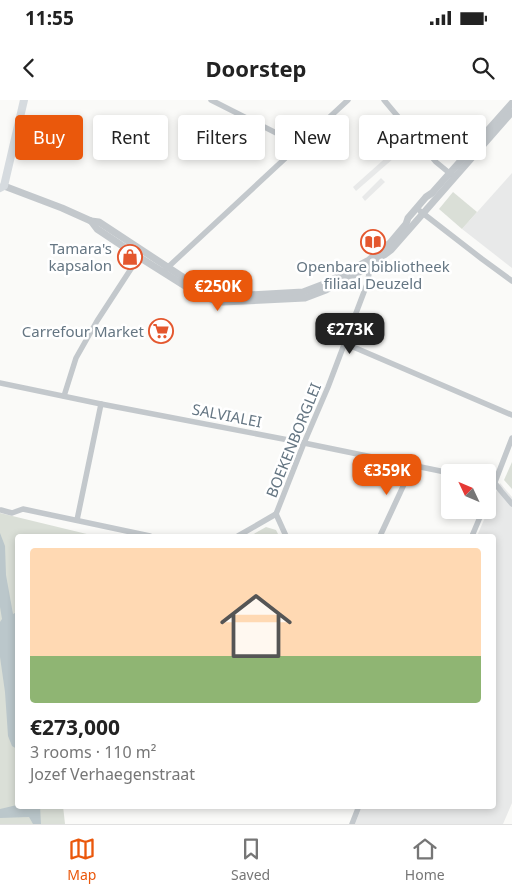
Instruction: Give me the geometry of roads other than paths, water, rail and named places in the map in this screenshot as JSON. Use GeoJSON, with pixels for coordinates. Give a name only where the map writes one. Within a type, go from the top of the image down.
{"type":"FeatureCollection","features":[{"type":"Feature","properties":{"kind":"main road"},"geometry":{"type":"LineString","coordinates":[[1,186],[24,100]]}},
{"type":"Feature","properties":{"kind":"street"},"geometry":{"type":"LineString","coordinates":[[210,100],[275,132]]}},
{"type":"Feature","properties":{"kind":"street"},"geometry":{"type":"LineString","coordinates":[[332,115],[348,100]]}},
{"type":"Feature","properties":{"kind":"street"},"geometry":{"type":"LineString","coordinates":[[384,100],[436,162],[452,175]]}},
{"type":"Feature","properties":{"kind":"street"},"geometry":{"type":"LineString","coordinates":[[1,186],[62,208],[91,221],[99,222],[185,286],[204,297],[223,302],[305,298],[326,290],[391,250],[512,103]]}},
{"type":"Feature","properties":{"kind":"street"},"geometry":{"type":"LineString","coordinates":[[364,266],[390,243],[426,197],[452,175],[512,112]]}},
{"type":"Feature","properties":{"kind":"street"},"geometry":{"type":"LineString","coordinates":[[166,270],[284,160]]}},
{"type":"Feature","properties":{"kind":"street"},"geometry":{"type":"LineString","coordinates":[[416,208],[512,281]]}},
{"type":"Feature","properties":{"kind":"street"},"geometry":{"type":"LineString","coordinates":[[64,396],[76,358],[141,254]]}},
{"type":"Feature","properties":{"kind":"street","name":"BOEKENBORGLEI"},"geometry":{"type":"LineString","coordinates":[[276,514],[328,387],[367,284],[369,274],[364,266]]}},
{"type":"Feature","properties":{"kind":"street"},"geometry":{"type":"LineString","coordinates":[[344,343],[512,415]]}},
{"type":"Feature","properties":{"kind":"street","name":"SALVIALEI"},"geometry":{"type":"LineString","coordinates":[[0,383],[441,471]]}},
{"type":"Feature","properties":{"kind":"street"},"geometry":{"type":"LineString","coordinates":[[77,520],[101,404]]}},
{"type":"Feature","properties":{"kind":"street"},"geometry":{"type":"LineString","coordinates":[[496,477],[512,438]]}},
{"type":"Feature","properties":{"kind":"street"},"geometry":{"type":"LineString","coordinates":[[381,534],[412,465]]}},
{"type":"Feature","properties":{"kind":"street"},"geometry":{"type":"LineString","coordinates":[[496,485],[512,504]]}},
{"type":"Feature","properties":{"kind":"street"},"geometry":{"type":"LineString","coordinates":[[0,510],[12,513],[23,509],[141,534]]}},
{"type":"Feature","properties":{"kind":"street"},"geometry":{"type":"LineString","coordinates":[[241,534],[276,514],[285,534]]}},
{"type":"Feature","properties":{"kind":"street"},"geometry":{"type":"LineString","coordinates":[[473,534],[479,519]]}},
{"type":"Feature","properties":{"kind":"street"},"geometry":{"type":"LineString","coordinates":[[352,824],[359,809]]}},
{"type":"Feature","properties":{"kind":"place","name":"Openbare bibliotheek filiaal Deuzeld"},"geometry":{"type":"Point","coordinates":[373,242]}},
{"type":"Feature","properties":{"kind":"place","name":"Tamara's kapsalon"},"geometry":{"type":"Point","coordinates":[130,257]}},
{"type":"Feature","properties":{"kind":"place","name":"Carrefour Market"},"geometry":{"type":"Point","coordinates":[161,331]}}]}
